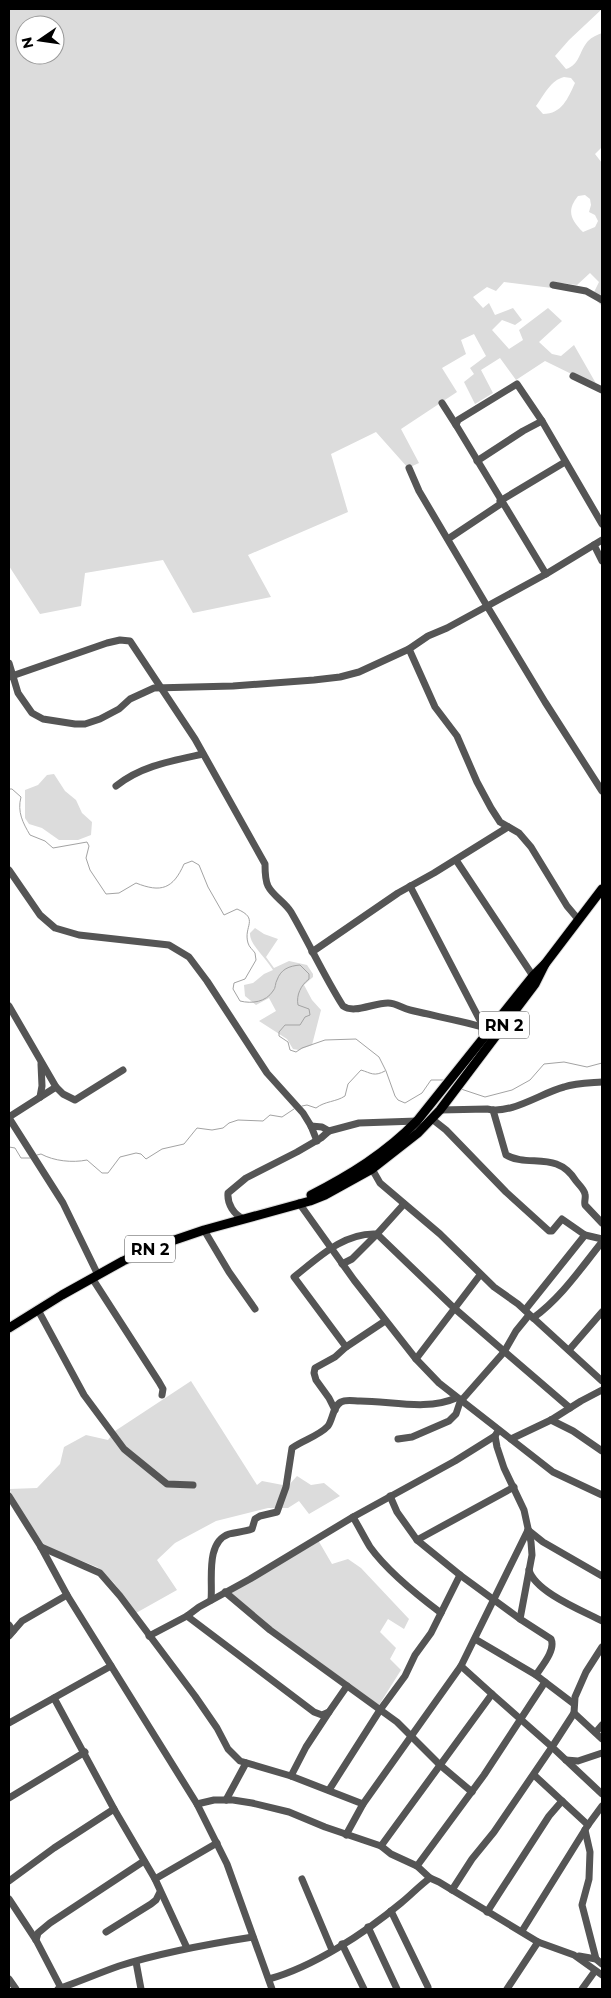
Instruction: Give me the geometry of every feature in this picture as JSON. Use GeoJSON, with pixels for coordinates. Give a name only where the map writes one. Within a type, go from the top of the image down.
{"type":"FeatureCollection","features":[{"type":"Feature","properties":{"kind":"main road","name":"RN 2"},"geometry":{"type":"LineString","coordinates":[[302,1202],[374,1159],[403,1136],[441,1091],[485,1029],[545,964],[602,889]]}},
{"type":"Feature","properties":{"kind":"main road","name":"RN 2"},"geometry":{"type":"LineString","coordinates":[[9,1328],[123,1261],[154,1247],[204,1230],[325,1195],[372,1169],[405,1144],[440,1110],[535,984],[545,964]]}},
{"type":"Feature","properties":{"kind":"street"},"geometry":{"type":"LineString","coordinates":[[553,285],[586,291],[602,300]]}},
{"type":"Feature","properties":{"kind":"street"},"geometry":{"type":"LineString","coordinates":[[573,376],[602,390]]}},
{"type":"Feature","properties":{"kind":"street"},"geometry":{"type":"LineString","coordinates":[[456,425],[458,420],[517,384],[542,421],[602,524]]}},
{"type":"Feature","properties":{"kind":"street"},"geometry":{"type":"LineString","coordinates":[[442,403],[546,574]]}},
{"type":"Feature","properties":{"kind":"street"},"geometry":{"type":"LineString","coordinates":[[477,461],[542,421]]}},
{"type":"Feature","properties":{"kind":"street"},"geometry":{"type":"LineString","coordinates":[[448,539],[501,502],[565,462]]}},
{"type":"Feature","properties":{"kind":"street"},"geometry":{"type":"LineString","coordinates":[[409,468],[419,491],[487,606],[545,702],[602,790]]}},
{"type":"Feature","properties":{"kind":"street"},"geometry":{"type":"LineString","coordinates":[[9,664],[11,676],[18,693],[32,713],[43,719],[75,724],[85,724],[100,719],[119,709],[130,699],[154,688],[233,686],[340,677],[359,672],[409,649],[428,636],[447,628],[546,574],[602,540]]}},
{"type":"Feature","properties":{"kind":"street"},"geometry":{"type":"LineString","coordinates":[[594,546],[602,561]]}},
{"type":"Feature","properties":{"kind":"street"},"geometry":{"type":"LineString","coordinates":[[11,676],[107,643],[127,640],[136,648],[163,688],[202,754],[265,864],[265,876],[268,887],[284,902],[291,912],[343,1006],[348,1010],[354,1010],[364,1006],[388,1003],[485,1029]]}},
{"type":"Feature","properties":{"kind":"street"},"geometry":{"type":"LineString","coordinates":[[409,649],[435,706],[456,736],[491,808],[500,822],[519,833],[531,847],[567,906],[578,919]]}},
{"type":"Feature","properties":{"kind":"street"},"geometry":{"type":"LineString","coordinates":[[116,786],[128,776],[140,770],[202,754]]}},
{"type":"Feature","properties":{"kind":"street"},"geometry":{"type":"LineString","coordinates":[[312,952],[410,886],[508,827]]}},
{"type":"Feature","properties":{"kind":"street"},"geometry":{"type":"LineString","coordinates":[[456,860],[533,976]]}},
{"type":"Feature","properties":{"kind":"street"},"geometry":{"type":"LineString","coordinates":[[9,870],[40,915],[54,928],[79,935],[169,945],[189,958],[207,980],[268,1074],[303,1113],[311,1126],[316,1141]]}},
{"type":"Feature","properties":{"kind":"street"},"geometry":{"type":"LineString","coordinates":[[410,886],[485,1029]]}},
{"type":"Feature","properties":{"kind":"street"},"geometry":{"type":"LineString","coordinates":[[9,1006],[56,1087],[63,1094],[74,1100],[123,1070]]}},
{"type":"Feature","properties":{"kind":"street"},"geometry":{"type":"LineString","coordinates":[[40,1058],[42,1076],[40,1097]]}},
{"type":"Feature","properties":{"kind":"street"},"geometry":{"type":"LineString","coordinates":[[440,1110],[487,1108],[493,1110],[525,1104],[544,1093],[564,1087],[602,1082]]}},
{"type":"Feature","properties":{"kind":"street"},"geometry":{"type":"LineString","coordinates":[[56,1087],[9,1118],[63,1203],[95,1277],[159,1382],[162,1396]]}},
{"type":"Feature","properties":{"kind":"street"},"geometry":{"type":"LineString","coordinates":[[493,1110],[506,1155],[550,1162],[565,1170],[573,1176],[584,1191],[585,1205],[602,1223]]}},
{"type":"Feature","properties":{"kind":"street"},"geometry":{"type":"LineString","coordinates":[[432,1119],[446,1130],[506,1192],[549,1231],[552,1231],[562,1219],[586,1235],[602,1240],[562,1292],[544,1310],[529,1314]]}},
{"type":"Feature","properties":{"kind":"street"},"geometry":{"type":"LineString","coordinates":[[244,1219],[237,1216],[229,1203],[228,1193],[246,1178],[316,1141],[329,1131],[360,1123],[417,1121]]}},
{"type":"Feature","properties":{"kind":"street"},"geometry":{"type":"LineString","coordinates":[[311,1126],[322,1127],[329,1131]]}},
{"type":"Feature","properties":{"kind":"street"},"geometry":{"type":"LineString","coordinates":[[372,1169],[380,1183],[440,1234],[480,1275],[529,1314],[602,1381]]}},
{"type":"Feature","properties":{"kind":"street"},"geometry":{"type":"LineString","coordinates":[[302,1202],[342,1264],[416,1359],[458,1400],[497,1434],[511,1439],[553,1472],[602,1495]]}},
{"type":"Feature","properties":{"kind":"street"},"geometry":{"type":"LineString","coordinates":[[342,1264],[352,1259],[404,1204]]}},
{"type":"Feature","properties":{"kind":"street"},"geometry":{"type":"LineString","coordinates":[[204,1230],[220,1259],[255,1309]]}},
{"type":"Feature","properties":{"kind":"street"},"geometry":{"type":"LineString","coordinates":[[346,1347],[294,1277],[331,1248],[355,1236],[376,1234],[454,1308],[570,1408]]}},
{"type":"Feature","properties":{"kind":"street"},"geometry":{"type":"LineString","coordinates":[[398,1439],[421,1434],[449,1421],[456,1414],[458,1400],[504,1352],[516,1331],[586,1235]]}},
{"type":"Feature","properties":{"kind":"street"},"geometry":{"type":"LineString","coordinates":[[416,1359],[480,1275]]}},
{"type":"Feature","properties":{"kind":"street"},"geometry":{"type":"LineString","coordinates":[[38,1310],[84,1395],[124,1449],[167,1484],[193,1485]]}},
{"type":"Feature","properties":{"kind":"street"},"geometry":{"type":"LineString","coordinates":[[569,1350],[602,1312]]}},
{"type":"Feature","properties":{"kind":"street"},"geometry":{"type":"LineString","coordinates":[[335,1410],[316,1380],[315,1368],[335,1357],[346,1347],[385,1321]]}},
{"type":"Feature","properties":{"kind":"street"},"geometry":{"type":"LineString","coordinates":[[511,1439],[551,1420],[602,1390]]}},
{"type":"Feature","properties":{"kind":"street"},"geometry":{"type":"LineString","coordinates":[[211,1600],[214,1551],[219,1540],[228,1534],[252,1529],[255,1519],[277,1512],[286,1487],[292,1448],[324,1430],[341,1402],[435,1404],[458,1400]]}},
{"type":"Feature","properties":{"kind":"street"},"geometry":{"type":"LineString","coordinates":[[551,1420],[573,1431],[602,1451]]}},
{"type":"Feature","properties":{"kind":"street"},"geometry":{"type":"LineString","coordinates":[[497,1434],[504,1468],[524,1510],[532,1555],[520,1619]]}},
{"type":"Feature","properties":{"kind":"street"},"geometry":{"type":"LineString","coordinates":[[149,1636],[250,1579],[353,1517],[455,1461],[497,1434]]}},
{"type":"Feature","properties":{"kind":"street"},"geometry":{"type":"LineString","coordinates":[[417,1540],[514,1487]]}},
{"type":"Feature","properties":{"kind":"street"},"geometry":{"type":"LineString","coordinates":[[9,1496],[41,1547],[66,1595],[197,1804],[227,1864],[272,1989]]}},
{"type":"Feature","properties":{"kind":"street"},"geometry":{"type":"LineString","coordinates":[[390,1496],[397,1512],[417,1540],[460,1575],[551,1639],[553,1643],[551,1650],[536,1675]]}},
{"type":"Feature","properties":{"kind":"street"},"geometry":{"type":"LineString","coordinates":[[353,1517],[371,1547],[386,1566],[441,1613]]}},
{"type":"Feature","properties":{"kind":"street"},"geometry":{"type":"LineString","coordinates":[[528,1530],[543,1542],[602,1576]]}},
{"type":"Feature","properties":{"kind":"street"},"geometry":{"type":"LineString","coordinates":[[346,1834],[363,1804],[461,1666],[528,1530]]}},
{"type":"Feature","properties":{"kind":"street"},"geometry":{"type":"LineString","coordinates":[[41,1547],[100,1573],[120,1596],[195,1696],[217,1728],[228,1749],[240,1761],[291,1776],[363,1804]]}},
{"type":"Feature","properties":{"kind":"street"},"geometry":{"type":"LineString","coordinates":[[528,1570],[535,1582],[579,1611],[602,1621]]}},
{"type":"Feature","properties":{"kind":"street"},"geometry":{"type":"LineString","coordinates":[[329,1790],[380,1710],[405,1676],[460,1575]]}},
{"type":"Feature","properties":{"kind":"street"},"geometry":{"type":"LineString","coordinates":[[225,1592],[270,1630],[397,1722],[440,1765],[472,1792]]}},
{"type":"Feature","properties":{"kind":"street"},"geometry":{"type":"LineString","coordinates":[[10,1630],[66,1595]]}},
{"type":"Feature","properties":{"kind":"street"},"geometry":{"type":"LineString","coordinates":[[186,1616],[314,1712],[322,1715],[329,1712]]}},
{"type":"Feature","properties":{"kind":"street"},"geometry":{"type":"LineString","coordinates":[[475,1639],[536,1675],[574,1704]]}},
{"type":"Feature","properties":{"kind":"street"},"geometry":{"type":"LineString","coordinates":[[452,1890],[472,1859],[494,1832],[534,1775],[574,1713],[575,1697],[586,1672],[602,1647]]}},
{"type":"Feature","properties":{"kind":"street"},"geometry":{"type":"LineString","coordinates":[[9,1723],[111,1666]]}},
{"type":"Feature","properties":{"kind":"street"},"geometry":{"type":"LineString","coordinates":[[461,1666],[602,1794]]}},
{"type":"Feature","properties":{"kind":"street"},"geometry":{"type":"LineString","coordinates":[[417,1866],[472,1792],[545,1682]]}},
{"type":"Feature","properties":{"kind":"street"},"geometry":{"type":"LineString","coordinates":[[291,1776],[306,1747],[347,1686]]}},
{"type":"Feature","properties":{"kind":"street"},"geometry":{"type":"LineString","coordinates":[[381,1846],[492,1694]]}},
{"type":"Feature","properties":{"kind":"street"},"geometry":{"type":"LineString","coordinates":[[54,1698],[154,1879],[187,1948]]}},
{"type":"Feature","properties":{"kind":"street"},"geometry":{"type":"LineString","coordinates":[[574,1713],[602,1738]]}},
{"type":"Feature","properties":{"kind":"street"},"geometry":{"type":"LineString","coordinates":[[596,1732],[602,1725]]}},
{"type":"Feature","properties":{"kind":"street"},"geometry":{"type":"LineString","coordinates":[[9,1798],[85,1752]]}},
{"type":"Feature","properties":{"kind":"street"},"geometry":{"type":"LineString","coordinates":[[566,1760],[578,1761],[602,1753]]}},
{"type":"Feature","properties":{"kind":"street"},"geometry":{"type":"LineString","coordinates":[[226,1800],[246,1764]]}},
{"type":"Feature","properties":{"kind":"street"},"geometry":{"type":"LineString","coordinates":[[534,1775],[587,1827],[590,1852],[589,1879],[582,1905],[599,1962]]}},
{"type":"Feature","properties":{"kind":"street"},"geometry":{"type":"LineString","coordinates":[[197,1804],[214,1800],[226,1800],[274,1808],[381,1846],[391,1854],[417,1866],[430,1878],[538,1942],[599,1962]]}},
{"type":"Feature","properties":{"kind":"street"},"geometry":{"type":"LineString","coordinates":[[487,1912],[548,1816],[562,1801]]}},
{"type":"Feature","properties":{"kind":"street"},"geometry":{"type":"LineString","coordinates":[[522,1931],[602,1806]]}},
{"type":"Feature","properties":{"kind":"street"},"geometry":{"type":"LineString","coordinates":[[9,1881],[54,1848],[114,1809]]}},
{"type":"Feature","properties":{"kind":"street"},"geometry":{"type":"LineString","coordinates":[[154,1879],[217,1842]]}},
{"type":"Feature","properties":{"kind":"street"},"geometry":{"type":"LineString","coordinates":[[36,1940],[38,1933],[50,1923],[144,1861]]}},
{"type":"Feature","properties":{"kind":"street"},"geometry":{"type":"LineString","coordinates":[[269,1979],[292,1972],[342,1944],[391,1911],[430,1878]]}},
{"type":"Feature","properties":{"kind":"street"},"geometry":{"type":"LineString","coordinates":[[302,1879],[332,1950]]}},
{"type":"Feature","properties":{"kind":"street"},"geometry":{"type":"LineString","coordinates":[[106,1932],[151,1904],[156,1900],[160,1892]]}},
{"type":"Feature","properties":{"kind":"street"},"geometry":{"type":"LineString","coordinates":[[9,1899],[36,1940],[60,1989],[121,1966],[187,1948],[253,1937]]}},
{"type":"Feature","properties":{"kind":"street"},"geometry":{"type":"LineString","coordinates":[[391,1911],[428,1987]]}},
{"type":"Feature","properties":{"kind":"street"},"geometry":{"type":"LineString","coordinates":[[368,1927],[397,1989]]}},
{"type":"Feature","properties":{"kind":"street"},"geometry":{"type":"LineString","coordinates":[[506,1989],[538,1942]]}},
{"type":"Feature","properties":{"kind":"street"},"geometry":{"type":"LineString","coordinates":[[342,1944],[364,1989]]}},
{"type":"Feature","properties":{"kind":"street"},"geometry":{"type":"LineString","coordinates":[[574,1955],[602,1975]]}},
{"type":"Feature","properties":{"kind":"street"},"geometry":{"type":"LineString","coordinates":[[136,1962],[141,1989]]}},
{"type":"Feature","properties":{"kind":"street"},"geometry":{"type":"LineString","coordinates":[[582,1989],[595,1971]]}},
{"type":"Feature","properties":{"kind":"street"},"geometry":{"type":"LineString","coordinates":[[9,1979],[16,1989]]}},
{"type":"Feature","properties":{"kind":"shaded area"},"geometry":{"type":"Polygon","coordinates":[[[9,9],[602,9],[555,56],[566,69],[571,67],[577,61],[588,41],[602,33],[602,147],[595,154],[602,163],[602,306],[592,296],[599,282],[590,273],[577,285],[561,283],[552,288],[504,282],[496,291],[487,287],[473,297],[483,308],[489,303],[495,315],[513,308],[522,320],[515,325],[502,320],[492,330],[509,349],[523,340],[519,330],[548,308],[562,321],[539,342],[552,354],[561,356],[574,345],[598,387],[545,361],[516,380],[500,358],[481,370],[493,393],[475,404],[464,382],[474,374],[470,368],[486,356],[474,334],[461,340],[466,354],[442,368],[457,392],[401,429],[419,463],[408,468],[376,432],[331,454],[348,512],[248,555],[271,597],[193,613],[163,560],[85,573],[81,606],[40,614],[9,566],[9,9]],[[564,77],[555,81],[548,88],[536,106],[543,114],[560,108],[567,99],[575,83],[571,78],[564,77]],[[585,195],[578,196],[574,201],[571,211],[575,223],[583,232],[595,227],[598,221],[595,215],[589,212],[590,199],[585,195]]]}},
{"type":"Feature","properties":{"kind":"shaded area"},"geometry":{"type":"Polygon","coordinates":[[[54,774],[65,791],[76,800],[82,813],[92,822],[91,835],[78,840],[59,840],[42,828],[29,824],[25,818],[25,790],[38,785],[47,775],[54,774]]]}},
{"type":"Feature","properties":{"kind":"shaded area"},"geometry":{"type":"Polygon","coordinates":[[[255,928],[264,934],[278,939],[266,957],[274,968],[289,961],[307,965],[313,974],[313,977],[304,985],[312,1000],[321,1010],[312,1045],[299,1050],[293,1049],[287,1039],[259,1021],[276,1011],[269,998],[256,1005],[245,996],[244,985],[253,983],[264,974],[273,970],[252,942],[250,933],[255,928]]]}},
{"type":"Feature","properties":{"kind":"shaded area"},"geometry":{"type":"Polygon","coordinates":[[[191,1381],[257,1485],[262,1481],[288,1486],[297,1476],[311,1485],[324,1483],[340,1496],[309,1514],[299,1501],[288,1508],[268,1508],[216,1521],[175,1543],[157,1560],[177,1590],[136,1613],[114,1583],[97,1567],[42,1545],[9,1489],[37,1488],[60,1464],[64,1447],[86,1435],[108,1440],[115,1431],[191,1381]]]}},
{"type":"Feature","properties":{"kind":"shaded area"},"geometry":{"type":"Polygon","coordinates":[[[318,1540],[332,1564],[348,1559],[361,1568],[409,1619],[404,1629],[388,1619],[380,1632],[396,1648],[390,1659],[401,1670],[379,1705],[268,1625],[231,1593],[318,1540]]]}},
{"type":"Feature","properties":{"kind":"waterway"},"geometry":{"type":"LineString","coordinates":[[9,789],[12,789],[21,797],[20,812],[30,835],[45,841],[53,848],[87,842],[89,846],[86,858],[90,870],[106,894],[119,893],[136,883],[153,888],[165,887],[171,884],[184,864],[192,861],[199,865],[208,887],[224,915],[237,909],[248,916],[248,943],[255,953],[256,960],[245,979],[234,983],[233,989],[240,1001],[254,1002],[267,998],[274,990],[276,981],[281,973],[289,967],[300,965],[309,974],[309,979],[300,990],[298,1005],[309,1009],[310,1015],[305,1017],[300,1025],[285,1025],[279,1032],[279,1036],[288,1042],[290,1050],[296,1052],[325,1040],[356,1039],[379,1057],[395,1096],[398,1100],[405,1103],[422,1093],[431,1080],[444,1080]]}},
{"type":"Feature","properties":{"kind":"waterway"},"geometry":{"type":"LineString","coordinates":[[461,1089],[485,1097],[512,1090],[530,1080],[544,1064],[564,1062],[587,1067],[602,1063]]}},
{"type":"Feature","properties":{"kind":"waterway"},"geometry":{"type":"LineString","coordinates":[[302,1106],[307,1105],[316,1108],[345,1096],[348,1084],[361,1070],[375,1074],[385,1071]]}},
{"type":"Feature","properties":{"kind":"waterway"},"geometry":{"type":"LineString","coordinates":[[37,1155],[41,1154],[63,1161],[87,1160],[102,1173],[108,1173],[120,1157],[136,1153],[141,1154],[146,1159],[162,1149],[184,1144],[197,1128],[212,1130],[223,1128],[229,1123],[238,1120],[263,1121],[270,1115],[282,1117],[294,1109]]}},
{"type":"Feature","properties":{"kind":"waterway"},"geometry":{"type":"LineString","coordinates":[[9,1147],[15,1148],[21,1158],[30,1158]]}}]}
